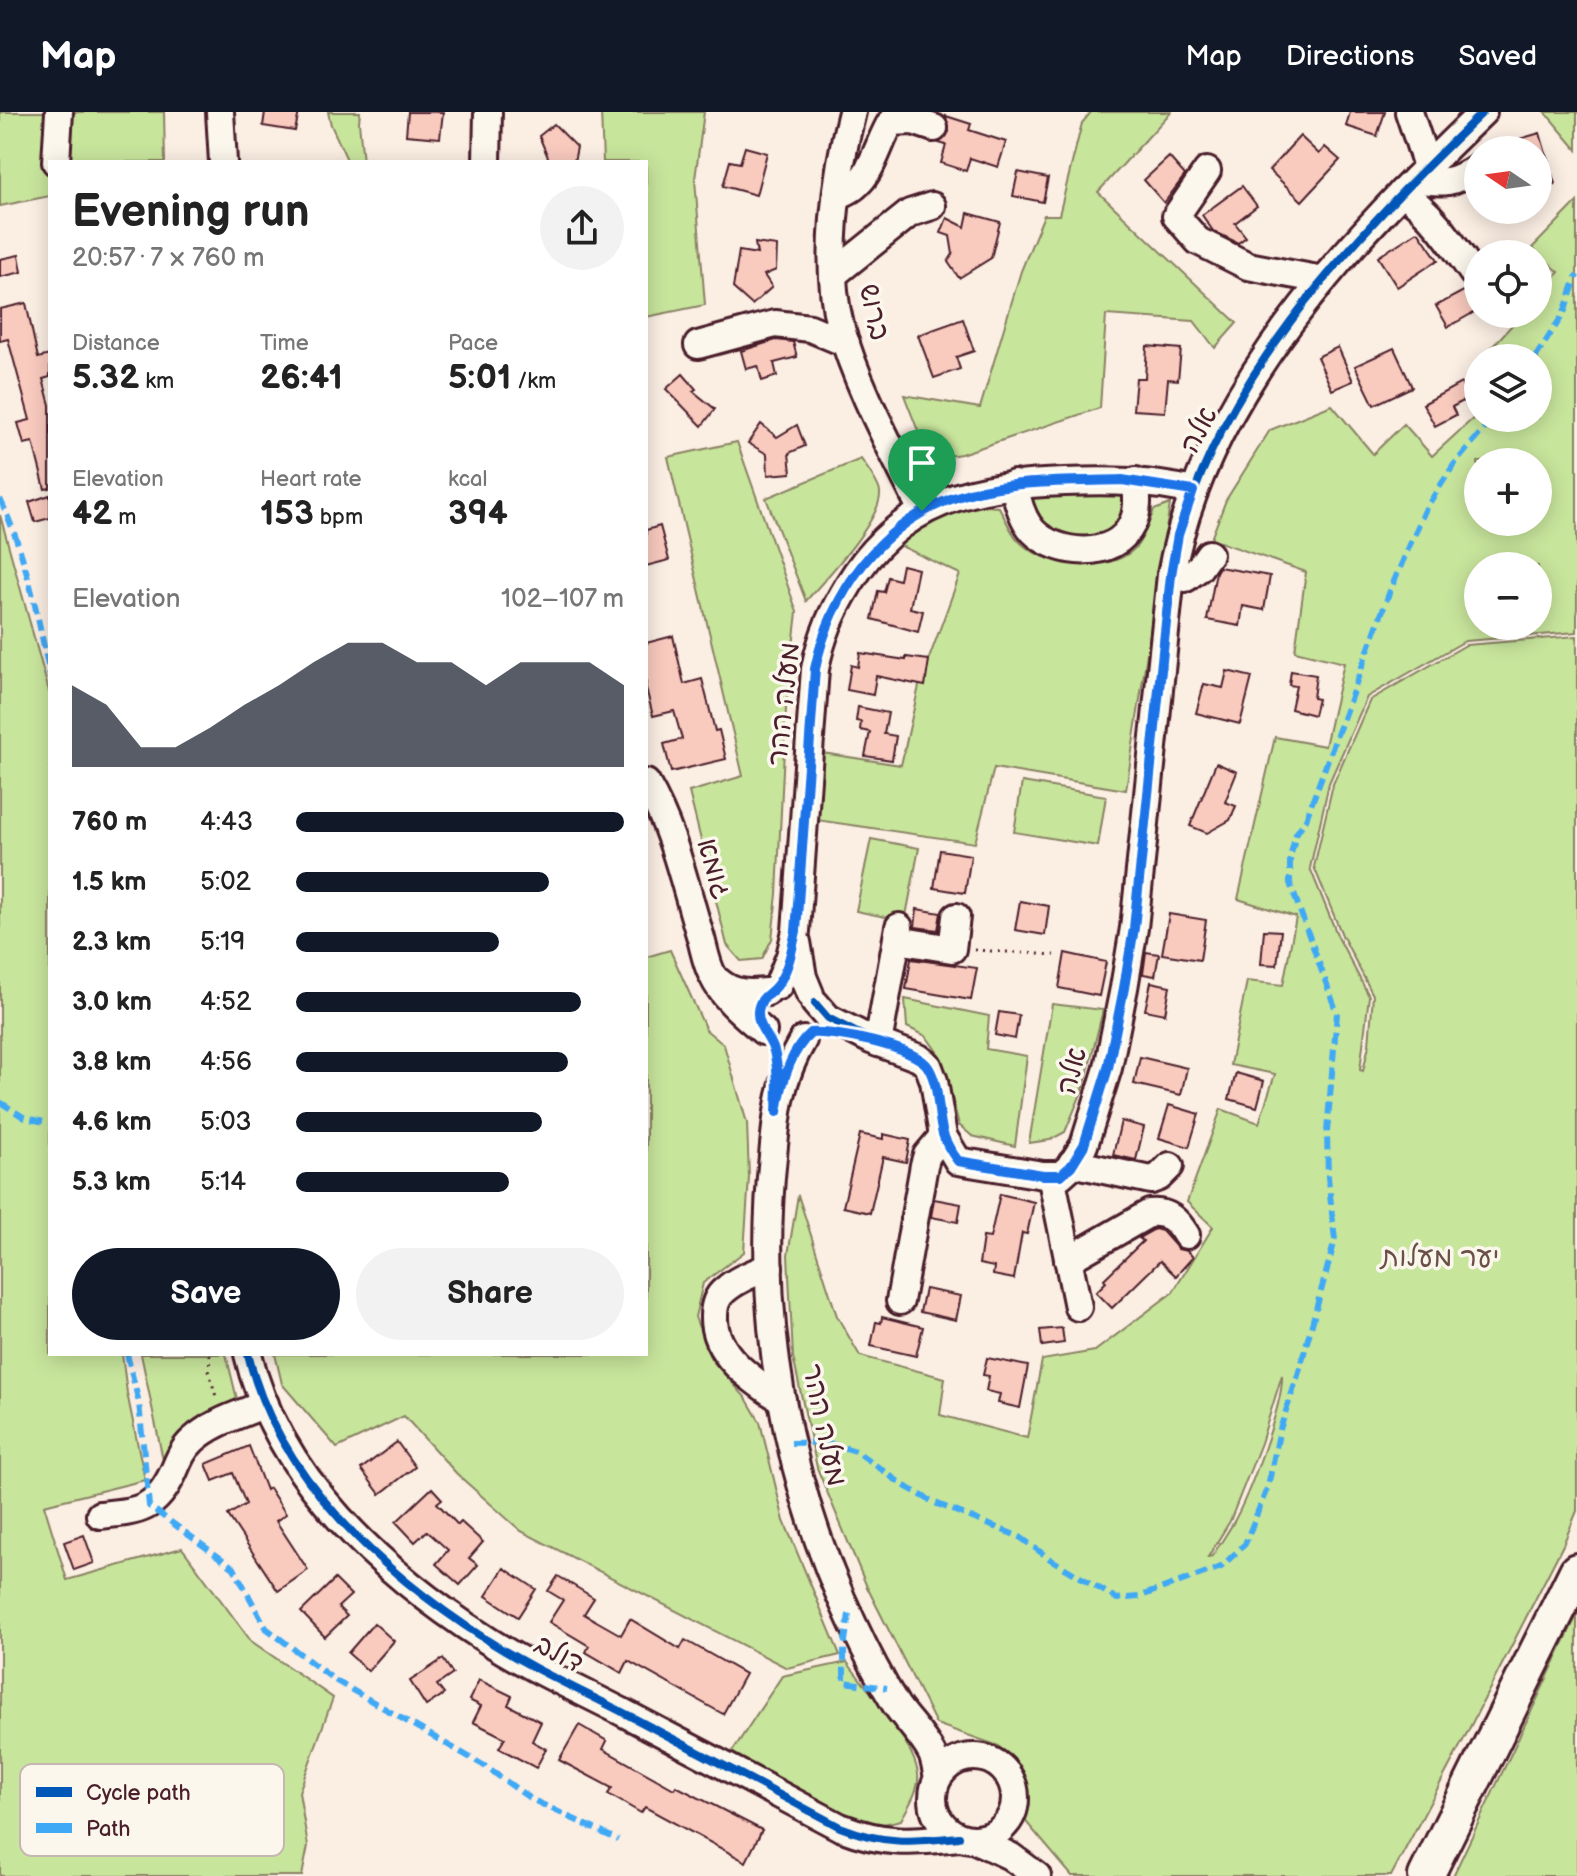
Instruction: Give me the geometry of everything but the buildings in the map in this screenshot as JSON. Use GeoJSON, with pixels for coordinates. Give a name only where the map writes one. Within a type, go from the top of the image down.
{"type":"FeatureCollection","features":[{"type":"Feature","properties":{"kind":"main road"},"geometry":{"type":"LineString","coordinates":[[1426,1876],[1577,1571]]}},
{"type":"Feature","properties":{"kind":"street"},"geometry":{"type":"LineString","coordinates":[[56,160],[59,112]]}},
{"type":"Feature","properties":{"kind":"street"},"geometry":{"type":"LineString","coordinates":[[220,112],[223,160]]}},
{"type":"Feature","properties":{"kind":"street"},"geometry":{"type":"LineString","coordinates":[[487,160],[488,112]]}},
{"type":"Feature","properties":{"kind":"street","name":"ברוש"},"geometry":{"type":"LineString","coordinates":[[852,112],[837,196],[834,274],[839,323],[922,511]]}},
{"type":"Feature","properties":{"kind":"street"},"geometry":{"type":"LineString","coordinates":[[1409,112],[1415,179],[1423,207],[1464,260]]}},
{"type":"Feature","properties":{"kind":"street","name":"אלה"},"geometry":{"type":"LineString","coordinates":[[1062,1169],[1084,1145],[1108,1068],[1134,928],[1171,575],[1178,535],[1193,491],[1215,442],[1245,392],[1323,280],[1362,234],[1483,112]]}},
{"type":"Feature","properties":{"kind":"street"},"geometry":{"type":"LineString","coordinates":[[837,196],[855,186],[866,172],[891,122],[913,121],[934,128]]}},
{"type":"Feature","properties":{"kind":"street"},"geometry":{"type":"LineString","coordinates":[[1207,171],[1176,216],[1198,241],[1248,266],[1323,280]]}},
{"type":"Feature","properties":{"kind":"street"},"geometry":{"type":"LineString","coordinates":[[1415,179],[1446,183],[1464,176]]}},
{"type":"Feature","properties":{"kind":"street"},"geometry":{"type":"LineString","coordinates":[[834,274],[910,213],[932,206]]}},
{"type":"Feature","properties":{"kind":"street"},"geometry":{"type":"LineString","coordinates":[[698,345],[775,324],[810,328],[846,343]]}},
{"type":"Feature","properties":{"kind":"street"},"geometry":{"type":"LineString","coordinates":[[1014,484],[1030,528],[1042,539],[1056,545],[1091,550],[1123,538],[1133,523],[1136,481]]}},
{"type":"Feature","properties":{"kind":"street","name":"מעלה ההר"},"geometry":{"type":"LineString","coordinates":[[813,999],[798,959],[796,931],[815,669],[827,623],[856,573],[894,530],[922,511],[958,496],[1014,484],[1136,481],[1193,491]]}},
{"type":"Feature","properties":{"kind":"street"},"geometry":{"type":"LineString","coordinates":[[1171,575],[1186,578],[1199,568],[1209,554]]}},
{"type":"Feature","properties":{"kind":"street","name":"גומא"},"geometry":{"type":"LineString","coordinates":[[648,786],[675,843],[712,975]]}},
{"type":"Feature","properties":{"kind":"street"},"geometry":{"type":"LineString","coordinates":[[874,1041],[898,933],[952,949],[956,917]]}},
{"type":"Feature","properties":{"kind":"street","name":"מעלה ההר"},"geometry":{"type":"LineString","coordinates":[[772,989],[790,956],[796,931]]}},
{"type":"Feature","properties":{"kind":"street"},"geometry":{"type":"LineString","coordinates":[[712,975],[732,991],[749,994],[798,986],[828,1018],[874,1041],[919,1058],[928,1065],[934,1081],[943,1136],[958,1161],[972,1165],[1062,1169],[1151,1180],[1170,1166]]}},
{"type":"Feature","properties":{"kind":"street"},"geometry":{"type":"LineString","coordinates":[[712,975],[722,991],[766,1035],[779,1043],[793,1043],[807,1036],[874,1041]]}},
{"type":"Feature","properties":{"kind":"street"},"geometry":{"type":"LineString","coordinates":[[766,1035],[758,1021],[758,1010],[772,989]]}},
{"type":"Feature","properties":{"kind":"street"},"geometry":{"type":"LineString","coordinates":[[807,1036],[817,1013],[813,999]]}},
{"type":"Feature","properties":{"kind":"street","name":"מעלה ההר"},"geometry":{"type":"LineString","coordinates":[[766,1035],[778,1077],[777,1112]]}},
{"type":"Feature","properties":{"kind":"street","name":"מעלה ההר"},"geometry":{"type":"LineString","coordinates":[[807,1036],[787,1070],[780,1092],[770,1184],[769,1267],[782,1400],[810,1513],[852,1622],[874,1667],[931,1753],[938,1777]]}},
{"type":"Feature","properties":{"kind":"street"},"geometry":{"type":"LineString","coordinates":[[900,1301],[924,1165],[927,1155],[943,1136]]}},
{"type":"Feature","properties":{"kind":"street"},"geometry":{"type":"LineString","coordinates":[[1062,1169],[1068,1260],[1078,1307]]}},
{"type":"Feature","properties":{"kind":"street"},"geometry":{"type":"LineString","coordinates":[[1068,1260],[1150,1213],[1162,1212],[1177,1221],[1186,1235]]}},
{"type":"Feature","properties":{"kind":"street"},"geometry":{"type":"LineString","coordinates":[[769,1267],[723,1291],[714,1305],[713,1323],[717,1340],[743,1372],[782,1400]]}},
{"type":"Feature","properties":{"kind":"street","name":"דולב"},"geometry":{"type":"LineString","coordinates":[[249,1356],[265,1404],[297,1463],[330,1507],[407,1584],[489,1642],[840,1827],[889,1841],[966,1838]]}},
{"type":"Feature","properties":{"kind":"street"},"geometry":{"type":"LineString","coordinates":[[100,1515],[131,1512],[149,1506],[166,1488],[182,1451],[197,1437],[265,1404]]}},
{"type":"Feature","properties":{"kind":"street"},"geometry":{"type":"LineString","coordinates":[[912,1727],[952,1749],[986,1758],[999,1765],[1011,1778],[1015,1792],[1016,1829],[1035,1874]]}},
{"type":"Feature","properties":{"kind":"street"},"geometry":{"type":"LineString","coordinates":[[972,1756],[947,1767],[938,1777],[933,1804],[938,1818],[950,1832],[1010,1856],[1035,1874]]}},
{"type":"Feature","properties":{"kind":"street"},"geometry":{"type":"LineString","coordinates":[[889,1841],[912,1830],[933,1804]]}},
{"type":"Feature","properties":{"kind":"street"},"geometry":{"type":"LineString","coordinates":[[966,1838],[986,1838],[998,1832],[1010,1819],[1015,1805]]}},
{"type":"Feature","properties":{"kind":"path"},"geometry":{"type":"LineString","coordinates":[[952,949],[1055,955]]}},
{"type":"Feature","properties":{"kind":"path"},"geometry":{"type":"LineString","coordinates":[[210,1356],[212,1388],[225,1422]]}},
{"type":"Feature","properties":{"kind":"green space"},"geometry":{"type":"Polygon","coordinates":[[[0,112],[164,112],[165,160],[48,160],[48,196],[0,206],[0,112]]]}},
{"type":"Feature","properties":{"kind":"green space"},"geometry":{"type":"Polygon","coordinates":[[[328,112],[360,112],[363,160],[347,160],[328,112]]]}},
{"type":"Feature","properties":{"kind":"green space"},"geometry":{"type":"Polygon","coordinates":[[[601,112],[704,112],[695,179],[705,305],[648,317],[648,160],[603,160],[601,112]]]}},
{"type":"Feature","properties":{"kind":"green space"},"geometry":{"type":"Polygon","coordinates":[[[1091,112],[1171,112],[1098,192],[1237,323],[1215,348],[1194,321],[1106,315],[1100,408],[961,454],[929,459],[904,395],[980,408],[1021,271],[1044,215],[1059,215],[1082,123],[1091,112]]]}},
{"type":"Feature","properties":{"kind":"green space"},"geometry":{"type":"Polygon","coordinates":[[[1545,112],[1577,112],[1577,150],[1545,112]]]}},
{"type":"Feature","properties":{"kind":"green space","name":"יער מעלות"},"geometry":{"type":"Polygon","coordinates":[[[1577,202],[1577,632],[1552,634],[1552,552],[1464,552],[1464,640],[1477,640],[1465,641],[1367,697],[1329,783],[1310,868],[1338,937],[1369,996],[1360,1070],[1363,1071],[1369,1045],[1373,995],[1342,935],[1314,867],[1333,784],[1370,700],[1466,645],[1577,636],[1577,1511],[1563,1545],[1391,1876],[1072,1876],[1027,1823],[999,1746],[936,1724],[867,1587],[817,1468],[793,1357],[788,1255],[798,1195],[837,1316],[860,1356],[945,1378],[940,1415],[1027,1438],[1042,1360],[1095,1351],[1173,1292],[1213,1227],[1187,1202],[1221,1109],[1259,1123],[1275,1074],[1230,1065],[1247,981],[1283,985],[1296,917],[1238,899],[1275,737],[1325,746],[1344,663],[1295,651],[1306,572],[1211,539],[1226,500],[1270,430],[1332,405],[1373,454],[1404,424],[1432,456],[1464,427],[1464,432],[1552,432],[1552,344],[1495,344],[1509,328],[1552,328],[1552,280],[1559,272],[1552,266],[1552,240],[1540,240],[1577,202]],[[1282,1375],[1261,1443],[1230,1521],[1208,1557],[1212,1556],[1230,1529],[1247,1493],[1272,1427],[1282,1375]]]}},
{"type":"Feature","properties":{"kind":"green space"},"geometry":{"type":"Polygon","coordinates":[[[737,442],[797,612],[786,708],[772,939],[762,959],[741,961],[727,945],[689,792],[743,776],[668,457],[737,442]]]}},
{"type":"Feature","properties":{"kind":"green space"},"geometry":{"type":"Polygon","coordinates":[[[861,459],[879,488],[878,504],[863,533],[806,601],[766,498],[861,459]]]}},
{"type":"Feature","properties":{"kind":"green space"},"geometry":{"type":"Polygon","coordinates":[[[1122,492],[1124,507],[1120,519],[1101,533],[1088,536],[1061,533],[1049,527],[1035,509],[1030,496],[1122,492]]]}},
{"type":"Feature","properties":{"kind":"green space"},"geometry":{"type":"Polygon","coordinates":[[[1170,504],[1126,790],[994,768],[975,843],[816,820],[822,753],[901,765],[919,686],[960,574],[899,545],[919,528],[972,505],[999,507],[1018,540],[1042,556],[1075,564],[1108,562],[1134,549],[1154,510],[1170,504]]]}},
{"type":"Feature","properties":{"kind":"green space"},"geometry":{"type":"Polygon","coordinates":[[[0,515],[48,688],[48,1356],[122,1356],[145,1480],[44,1505],[67,1580],[182,1548],[251,1641],[333,1698],[299,1792],[308,1846],[302,1876],[0,1876],[0,515]]]}},
{"type":"Feature","properties":{"kind":"green space"},"geometry":{"type":"Polygon","coordinates":[[[1022,782],[1106,796],[1098,846],[1014,832],[1022,782]]]}},
{"type":"Feature","properties":{"kind":"green space"},"geometry":{"type":"Polygon","coordinates":[[[871,839],[919,848],[905,921],[856,911],[871,839]]]}},
{"type":"Feature","properties":{"kind":"green space"},"geometry":{"type":"Polygon","coordinates":[[[670,950],[706,1030],[724,1045],[747,1123],[749,1177],[744,1252],[703,1283],[695,1317],[711,1359],[746,1398],[760,1422],[784,1521],[840,1655],[787,1668],[521,1531],[457,1474],[404,1416],[337,1448],[282,1384],[275,1356],[648,1356],[648,956],[670,950]]]}},
{"type":"Feature","properties":{"kind":"green space"},"geometry":{"type":"Polygon","coordinates":[[[905,999],[989,1016],[986,1049],[1027,1056],[1015,1146],[972,1136],[959,1125],[942,1059],[926,1036],[907,1027],[905,999]]]}},
{"type":"Feature","properties":{"kind":"green space"},"geometry":{"type":"Polygon","coordinates":[[[1052,1004],[1103,1010],[1084,1087],[1065,1132],[1050,1140],[1029,1143],[1052,1004]]]}},
{"type":"Feature","properties":{"kind":"green space"},"geometry":{"type":"Polygon","coordinates":[[[141,1356],[226,1356],[237,1399],[186,1429],[163,1460],[141,1356]]]}},
{"type":"Feature","properties":{"kind":"green space"},"geometry":{"type":"Polygon","coordinates":[[[1577,1615],[1577,1876],[1453,1876],[1577,1615]]]}},
{"type":"Feature","properties":{"kind":"green space"},"geometry":{"type":"Polygon","coordinates":[[[847,1662],[899,1731],[915,1761],[917,1786],[901,1820],[876,1824],[839,1813],[732,1752],[782,1676],[847,1662]]]}},
{"type":"Feature","properties":{"kind":"marked path"},"geometry":{"type":"LineString","coordinates":[[1544,344],[1564,313],[1577,275]]}},
{"type":"Feature","properties":{"kind":"marked path"},"geometry":{"type":"LineString","coordinates":[[791,1443],[825,1442],[856,1451],[903,1485],[935,1503],[1020,1537],[1117,1599],[1138,1597],[1221,1567],[1245,1544],[1268,1486],[1280,1429],[1335,1240],[1327,1132],[1337,1013],[1290,883],[1290,858],[1296,834],[1306,819],[1391,588],[1426,508],[1453,466],[1481,432]]}},
{"type":"Feature","properties":{"kind":"marked path"},"geometry":{"type":"LineString","coordinates":[[0,499],[24,564],[48,666]]}},
{"type":"Feature","properties":{"kind":"marked path"},"geometry":{"type":"LineString","coordinates":[[0,1102],[25,1118],[48,1123]]}},
{"type":"Feature","properties":{"kind":"marked path"},"geometry":{"type":"LineString","coordinates":[[127,1356],[139,1403],[149,1506],[234,1568],[266,1628],[333,1679],[483,1765],[531,1799],[618,1840]]}},
{"type":"Feature","properties":{"kind":"marked path"},"geometry":{"type":"LineString","coordinates":[[849,1614],[844,1648],[844,1682],[887,1688]]}},
{"type":"Feature","properties":{"kind":"cycle path"},"geometry":{"type":"LineString","coordinates":[[815,1003],[828,1018],[871,1040],[919,1058],[928,1065],[934,1081],[943,1136],[958,1161],[1043,1175],[1061,1175],[1071,1166],[1084,1145],[1108,1068],[1124,988],[1134,928],[1171,575],[1189,507],[1215,443],[1250,381],[1291,321],[1384,211],[1483,112]]}},
{"type":"Feature","properties":{"kind":"cycle path"},"geometry":{"type":"LineString","coordinates":[[249,1356],[262,1399],[283,1442],[309,1482],[374,1553],[448,1614],[520,1660],[840,1827],[871,1837],[899,1841],[959,1837]]}},
{"type":"Feature","properties":{"kind":"route"},"geometry":{"type":"LineString","coordinates":[[1122,480],[1193,491],[1178,535],[1171,575],[1134,928],[1124,988],[1108,1068],[1084,1145],[1071,1166],[1061,1175],[1043,1175],[958,1161],[943,1136],[934,1081],[928,1065],[919,1058],[871,1040],[811,1033],[803,1040],[787,1070],[777,1112],[775,1056],[770,1039],[758,1021],[758,1010],[767,992],[778,986],[796,931],[815,669],[820,642],[827,623],[856,573],[894,530],[922,511],[958,496],[1022,483],[1122,480]]}}]}
